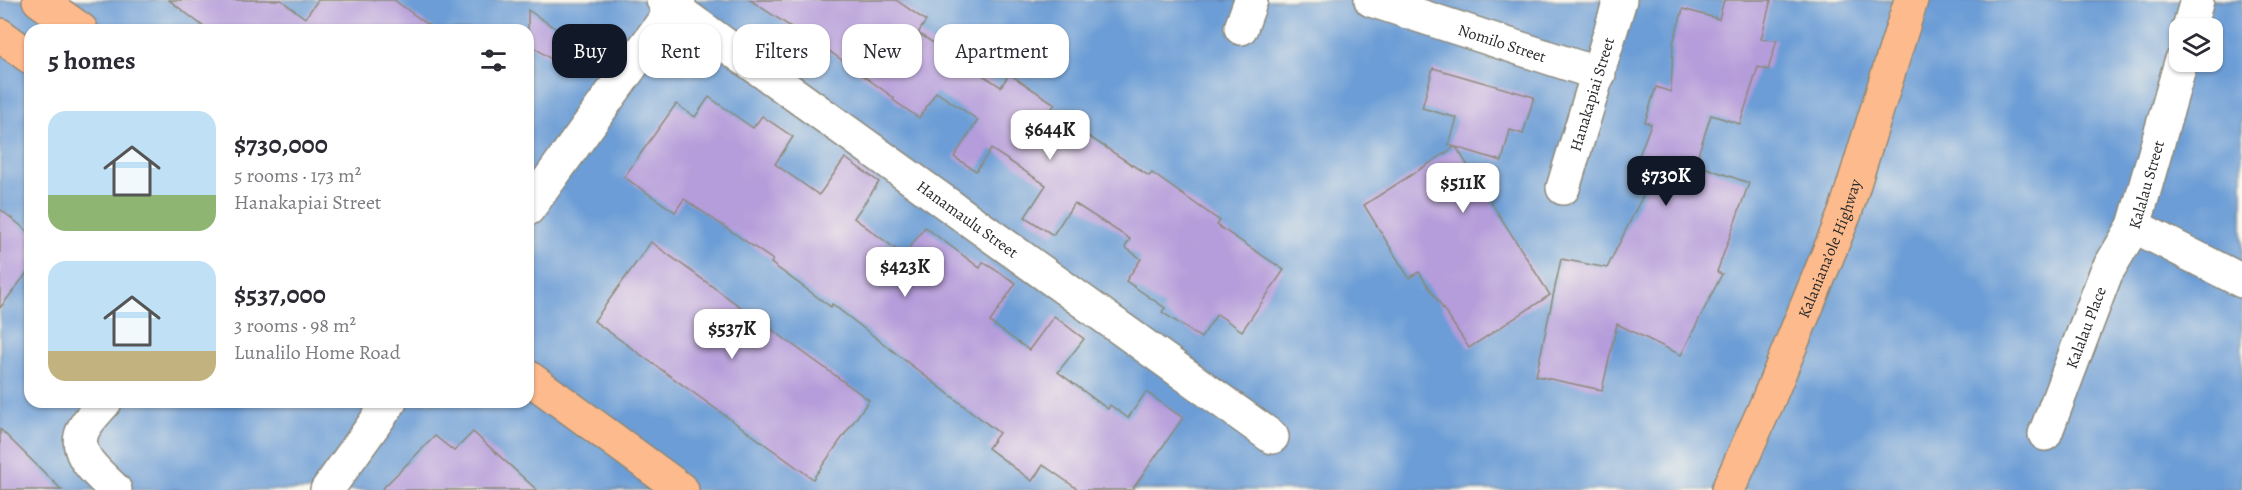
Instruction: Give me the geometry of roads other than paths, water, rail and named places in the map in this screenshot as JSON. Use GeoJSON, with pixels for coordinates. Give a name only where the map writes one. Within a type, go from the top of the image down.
{"type":"FeatureCollection","features":[{"type":"Feature","properties":{"kind":"main road"},"geometry":{"type":"LineString","coordinates":[[39,0],[73,24]]}},
{"type":"Feature","properties":{"kind":"main road","name":"Kalaniana’ole Highway"},"geometry":{"type":"LineString","coordinates":[[1728,490],[1767,403],[1845,213],[1911,0]]}},
{"type":"Feature","properties":{"kind":"main road"},"geometry":{"type":"LineString","coordinates":[[0,35],[24,53]]}},
{"type":"Feature","properties":{"kind":"main road"},"geometry":{"type":"LineString","coordinates":[[534,381],[682,490]]}},
{"type":"Feature","properties":{"kind":"main road"},"geometry":{"type":"LineString","coordinates":[[1716,490],[1767,403]]}},
{"type":"Feature","properties":{"kind":"street","name":"Nomilo Street"},"geometry":{"type":"LineString","coordinates":[[1371,0],[1599,74]]}},
{"type":"Feature","properties":{"kind":"street","name":"Hanakapiai Street"},"geometry":{"type":"LineString","coordinates":[[1563,188],[1620,0]]}},
{"type":"Feature","properties":{"kind":"street"},"geometry":{"type":"LineString","coordinates":[[2192,18],[2197,0]]}},
{"type":"Feature","properties":{"kind":"street"},"geometry":{"type":"LineString","coordinates":[[534,200],[672,3]]}},
{"type":"Feature","properties":{"kind":"street","name":"Hanamaulu Street"},"geometry":{"type":"LineString","coordinates":[[672,3],[1272,437]]}},
{"type":"Feature","properties":{"kind":"street","name":"Kalalau Street"},"geometry":{"type":"LineString","coordinates":[[2178,72],[2134,226],[2242,281]]}},
{"type":"Feature","properties":{"kind":"street","name":"Kalalau Place"},"geometry":{"type":"LineString","coordinates":[[2045,434],[2106,273],[2134,226]]}},
{"type":"Feature","properties":{"kind":"street"},"geometry":{"type":"LineString","coordinates":[[100,408],[84,428],[80,440],[81,450],[86,460],[115,490]]}},
{"type":"Feature","properties":{"kind":"street"},"geometry":{"type":"LineString","coordinates":[[327,490],[386,408]]}},
{"type":"Feature","properties":{"kind":"water"},"geometry":{"type":"Polygon","coordinates":[[[0,0],[2242,0],[2242,490],[0,490],[0,0]]]}}]}
